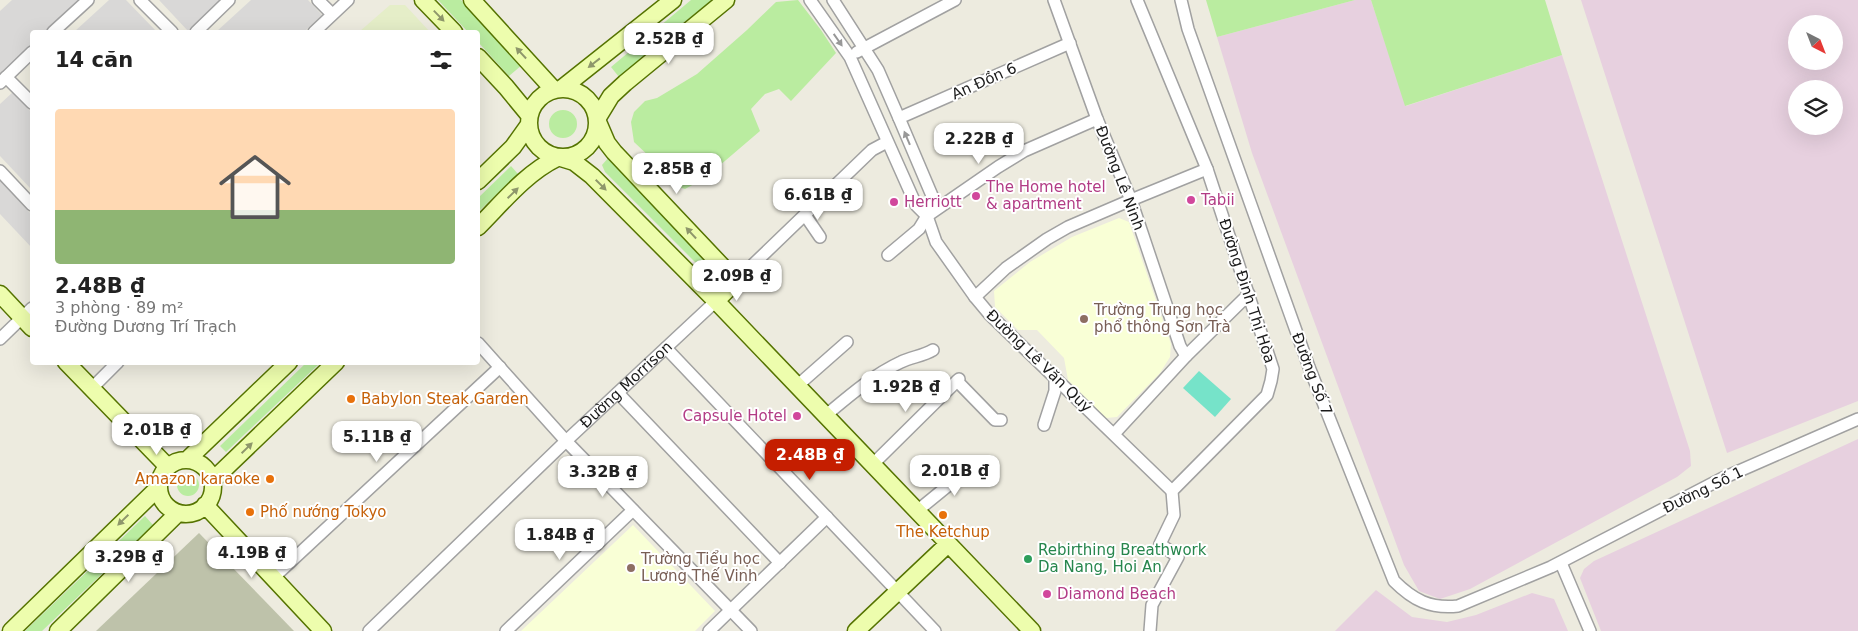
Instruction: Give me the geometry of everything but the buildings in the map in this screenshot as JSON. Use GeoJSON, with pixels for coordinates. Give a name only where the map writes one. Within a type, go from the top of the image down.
{"type":"FeatureCollection","features":[{"type":"Feature","properties":{"kind":"street"},"geometry":{"type":"LineString","coordinates":[[58,30],[88,0]]}},
{"type":"Feature","properties":{"kind":"street"},"geometry":{"type":"LineString","coordinates":[[140,0],[170,30]]}},
{"type":"Feature","properties":{"kind":"street"},"geometry":{"type":"LineString","coordinates":[[198,30],[229,0]]}},
{"type":"Feature","properties":{"kind":"street"},"geometry":{"type":"LineString","coordinates":[[318,0],[332,14]]}},
{"type":"Feature","properties":{"kind":"street"},"geometry":{"type":"LineString","coordinates":[[316,30],[348,0]]}},
{"type":"Feature","properties":{"kind":"street"},"geometry":{"type":"LineString","coordinates":[[423,0],[452,30]]}},
{"type":"Feature","properties":{"kind":"street"},"geometry":{"type":"LineString","coordinates":[[480,179],[513,147],[529,121],[538,99],[557,89],[673,0]]}},
{"type":"Feature","properties":{"kind":"street"},"geometry":{"type":"LineString","coordinates":[[480,225],[529,177],[547,163],[559,158],[580,154],[587,148],[593,140],[597,120],[611,96],[726,0]]}},
{"type":"Feature","properties":{"kind":"street","name":"Đường Lê Văn Quý"},"geometry":{"type":"LineString","coordinates":[[810,0],[850,57],[916,205],[927,216],[936,242],[975,297],[990,315],[1172,490]]}},
{"type":"Feature","properties":{"kind":"street","name":"Đường Lê Văn Quý"},"geometry":{"type":"LineString","coordinates":[[833,0],[878,70],[899,118],[933,198],[927,216]]}},
{"type":"Feature","properties":{"kind":"street"},"geometry":{"type":"LineString","coordinates":[[850,57],[863,47],[956,0]]}},
{"type":"Feature","properties":{"kind":"street","name":"Đường Lê Ninh"},"geometry":{"type":"LineString","coordinates":[[1054,0],[1097,119],[1131,200],[1180,346],[1186,356]]}},
{"type":"Feature","properties":{"kind":"street","name":"Đường Đinh Thị Hòa"},"geometry":{"type":"LineString","coordinates":[[1137,0],[1207,169],[1273,369],[1267,395],[1172,490]]}},
{"type":"Feature","properties":{"kind":"street","name":"Đường Số 7"},"geometry":{"type":"LineString","coordinates":[[1181,0],[1191,38],[1312,374],[1394,581],[1405,592],[1421,602],[1442,608],[1458,606],[1556,565]]}},
{"type":"Feature","properties":{"kind":"street"},"geometry":{"type":"LineString","coordinates":[[480,3],[557,89],[578,92],[585,96],[595,110],[597,120],[607,143],[614,152],[736,281]]}},
{"type":"Feature","properties":{"kind":"street","name":"An Đồn 6"},"geometry":{"type":"LineString","coordinates":[[899,118],[1070,43]]}},
{"type":"Feature","properties":{"kind":"street"},"geometry":{"type":"LineString","coordinates":[[30,54],[3,80],[30,101]]}},
{"type":"Feature","properties":{"kind":"street"},"geometry":{"type":"LineString","coordinates":[[480,59],[506,87],[529,121],[534,143],[548,155],[574,162],[592,176],[716,301],[1032,631]]}},
{"type":"Feature","properties":{"kind":"street"},"geometry":{"type":"LineString","coordinates":[[888,255],[919,229],[927,216],[998,167],[1024,152],[1097,119]]}},
{"type":"Feature","properties":{"kind":"street","name":"Đường Morrison"},"geometry":{"type":"LineString","coordinates":[[369,631],[872,150],[887,142]]}},
{"type":"Feature","properties":{"kind":"street"},"geometry":{"type":"LineString","coordinates":[[975,297],[1006,268],[1047,239],[1068,227],[1207,169]]}},
{"type":"Feature","properties":{"kind":"street"},"geometry":{"type":"LineString","coordinates":[[0,171],[30,198]]}},
{"type":"Feature","properties":{"kind":"street"},"geometry":{"type":"LineString","coordinates":[[805,215],[820,237]]}},
{"type":"Feature","properties":{"kind":"street"},"geometry":{"type":"LineString","coordinates":[[0,294],[29,318],[0,339]]}},
{"type":"Feature","properties":{"kind":"street"},"geometry":{"type":"LineString","coordinates":[[1114,434],[1186,356],[1249,294]]}},
{"type":"Feature","properties":{"kind":"street"},"geometry":{"type":"LineString","coordinates":[[797,386],[846,342]]}},
{"type":"Feature","properties":{"kind":"street"},"geometry":{"type":"LineString","coordinates":[[480,345],[566,441],[750,631]]}},
{"type":"Feature","properties":{"kind":"street"},"geometry":{"type":"LineString","coordinates":[[666,348],[935,631]]}},
{"type":"Feature","properties":{"kind":"street"},"geometry":{"type":"LineString","coordinates":[[825,416],[857,388],[902,361],[934,350]]}},
{"type":"Feature","properties":{"kind":"street"},"geometry":{"type":"LineString","coordinates":[[69,365],[168,467]]}},
{"type":"Feature","properties":{"kind":"street"},"geometry":{"type":"LineString","coordinates":[[91,389],[115,365]]}},
{"type":"Feature","properties":{"kind":"street"},"geometry":{"type":"LineString","coordinates":[[187,460],[286,365]]}},
{"type":"Feature","properties":{"kind":"street"},"geometry":{"type":"LineString","coordinates":[[212,481],[333,365]]}},
{"type":"Feature","properties":{"kind":"street"},"geometry":{"type":"LineString","coordinates":[[273,578],[500,367]]}},
{"type":"Feature","properties":{"kind":"street"},"geometry":{"type":"LineString","coordinates":[[1044,426],[1055,391],[1055,377]]}},
{"type":"Feature","properties":{"kind":"street"},"geometry":{"type":"LineString","coordinates":[[872,465],[958,380],[995,420],[1001,420]]}},
{"type":"Feature","properties":{"kind":"street"},"geometry":{"type":"LineString","coordinates":[[618,393],[780,563]]}},
{"type":"Feature","properties":{"kind":"street","name":"Đường Số 1"},"geometry":{"type":"LineString","coordinates":[[1556,565],[1723,478],[1858,419]]}},
{"type":"Feature","properties":{"kind":"street"},"geometry":{"type":"LineString","coordinates":[[187,460],[201,464],[210,475],[212,481],[210,498],[205,505],[198,511],[188,514],[178,513],[166,506],[162,500],[159,487],[163,472],[168,467],[177,462],[187,460]]}},
{"type":"Feature","properties":{"kind":"street"},"geometry":{"type":"LineString","coordinates":[[917,511],[977,462]]}},
{"type":"Feature","properties":{"kind":"street"},"geometry":{"type":"LineString","coordinates":[[11,631],[159,487]]}},
{"type":"Feature","properties":{"kind":"street"},"geometry":{"type":"LineString","coordinates":[[1150,631],[1152,605],[1178,557],[1160,544],[1174,515],[1172,490]]}},
{"type":"Feature","properties":{"kind":"street"},"geometry":{"type":"LineString","coordinates":[[205,505],[323,631]]}},
{"type":"Feature","properties":{"kind":"street"},"geometry":{"type":"LineString","coordinates":[[506,631],[632,510]]}},
{"type":"Feature","properties":{"kind":"street"},"geometry":{"type":"LineString","coordinates":[[58,631],[178,513]]}},
{"type":"Feature","properties":{"kind":"street"},"geometry":{"type":"LineString","coordinates":[[709,631],[827,517]]}},
{"type":"Feature","properties":{"kind":"street"},"geometry":{"type":"LineString","coordinates":[[856,631],[948,544]]}},
{"type":"Feature","properties":{"kind":"street"},"geometry":{"type":"LineString","coordinates":[[1556,565],[1590,631]]}},
{"type":"Feature","properties":{"kind":"shaded area"},"geometry":{"type":"Polygon","coordinates":[[[12,0],[82,0],[49,30],[30,30],[30,48],[0,76],[0,11],[12,0]]]}},
{"type":"Feature","properties":{"kind":"shaded area"},"geometry":{"type":"Polygon","coordinates":[[[109,0],[126,0],[155,30],[76,30],[109,0]]]}},
{"type":"Feature","properties":{"kind":"shaded area"},"geometry":{"type":"Polygon","coordinates":[[[159,0],[221,0],[189,30],[159,0]]]}},
{"type":"Feature","properties":{"kind":"shaded area"},"geometry":{"type":"Polygon","coordinates":[[[251,0],[308,0],[322,15],[306,30],[218,30],[251,0]]]}},
{"type":"Feature","properties":{"kind":"shaded area"},"geometry":{"type":"Polygon","coordinates":[[[1355,0],[1371,0],[1406,106],[1562,55],[1690,451],[1691,466],[1677,477],[1470,589],[1440,599],[1419,591],[1404,565],[1252,153],[1217,37],[1355,0]]]}},
{"type":"Feature","properties":{"kind":"shaded area"},"geometry":{"type":"Polygon","coordinates":[[[1581,0],[1858,0],[1858,401],[1727,453],[1581,0]]]}},
{"type":"Feature","properties":{"kind":"shaded area"},"geometry":{"type":"Polygon","coordinates":[[[390,5],[405,5],[428,30],[361,30],[390,5]]]}},
{"type":"Feature","properties":{"kind":"shaded area"},"geometry":{"type":"Polygon","coordinates":[[[13,92],[30,111],[30,188],[0,156],[0,104],[13,92]]]}},
{"type":"Feature","properties":{"kind":"shaded area"},"geometry":{"type":"Polygon","coordinates":[[[0,180],[30,213],[30,246],[0,214],[0,180]]]}},
{"type":"Feature","properties":{"kind":"shaded area","name":"Trường Trung học phổ thông Sơn Trà"},"geometry":{"type":"Polygon","coordinates":[[[1119,218],[1129,222],[1171,344],[1170,357],[1160,373],[1117,417],[1106,418],[1068,380],[1064,358],[1037,330],[1018,330],[995,307],[994,291],[1030,262],[1072,237],[1119,218]]]}},
{"type":"Feature","properties":{"kind":"shaded area"},"geometry":{"type":"Polygon","coordinates":[[[1858,439],[1858,631],[1601,631],[1580,578],[1584,569],[1594,561],[1858,439]]]}},
{"type":"Feature","properties":{"kind":"shaded area","name":"Trường Tiểu học Lương Thế Vinh"},"geometry":{"type":"Polygon","coordinates":[[[633,525],[715,611],[695,631],[521,631],[633,525]]]}},
{"type":"Feature","properties":{"kind":"shaded area"},"geometry":{"type":"Polygon","coordinates":[[[199,533],[294,631],[96,631],[199,533]]]}},
{"type":"Feature","properties":{"kind":"shaded area"},"geometry":{"type":"Polygon","coordinates":[[[1376,590],[1412,617],[1447,622],[1476,615],[1532,593],[1554,599],[1568,631],[1335,631],[1376,590]]]}},
{"type":"Feature","properties":{"kind":"green space"},"geometry":{"type":"Polygon","coordinates":[[[438,0],[461,0],[522,65],[509,76],[480,44],[480,30],[466,30],[438,0]]]}},
{"type":"Feature","properties":{"kind":"green space"},"geometry":{"type":"Polygon","coordinates":[[[691,0],[712,0],[619,77],[611,67],[691,0]]]}},
{"type":"Feature","properties":{"kind":"green space"},"geometry":{"type":"Polygon","coordinates":[[[798,0],[836,53],[791,101],[779,89],[765,94],[751,109],[760,131],[705,178],[685,189],[664,182],[653,160],[634,142],[631,122],[634,112],[645,101],[657,98],[697,74],[776,2],[798,0]]]}},
{"type":"Feature","properties":{"kind":"green space"},"geometry":{"type":"Polygon","coordinates":[[[1206,0],[1355,0],[1217,37],[1206,0]]]}},
{"type":"Feature","properties":{"kind":"green space"},"geometry":{"type":"Polygon","coordinates":[[[1371,0],[1545,0],[1562,55],[1405,106],[1371,0]]]}},
{"type":"Feature","properties":{"kind":"green space"},"geometry":{"type":"Polygon","coordinates":[[[563,110],[573,114],[577,124],[573,134],[563,138],[553,134],[549,124],[553,114],[563,110]]]}},
{"type":"Feature","properties":{"kind":"green space"},"geometry":{"type":"Polygon","coordinates":[[[609,157],[704,259],[697,264],[605,172],[602,165],[609,157]]]}},
{"type":"Feature","properties":{"kind":"green space"},"geometry":{"type":"Polygon","coordinates":[[[511,166],[518,174],[480,210],[480,196],[511,166]]]}},
{"type":"Feature","properties":{"kind":"green space"},"geometry":{"type":"Polygon","coordinates":[[[304,365],[318,365],[226,452],[220,446],[304,365]]]}},
{"type":"Feature","properties":{"kind":"green space"},"geometry":{"type":"Polygon","coordinates":[[[1199,371],[1231,399],[1215,417],[1183,388],[1199,371]]]}},
{"type":"Feature","properties":{"kind":"green space"},"geometry":{"type":"Polygon","coordinates":[[[188,474],[196,477],[199,485],[196,493],[188,496],[180,493],[177,485],[180,477],[188,474]]]}},
{"type":"Feature","properties":{"kind":"green space"},"geometry":{"type":"Polygon","coordinates":[[[145,516],[153,525],[42,631],[25,631],[145,516]]]}},
{"type":"Feature","properties":{"kind":"place","name":"The Home hotel & apartment"},"geometry":{"type":"Point","coordinates":[976,196]}},
{"type":"Feature","properties":{"kind":"place","name":"Tabii"},"geometry":{"type":"Point","coordinates":[1191,200]}},
{"type":"Feature","properties":{"kind":"place","name":"Herriott"},"geometry":{"type":"Point","coordinates":[894,202]}},
{"type":"Feature","properties":{"kind":"place","name":"Trường Trung học phổ thông Sơn Trà"},"geometry":{"type":"Point","coordinates":[1084,319]}},
{"type":"Feature","properties":{"kind":"place","name":"Babylon Steak Garden"},"geometry":{"type":"Point","coordinates":[351,399]}},
{"type":"Feature","properties":{"kind":"place","name":"Capsule Hotel"},"geometry":{"type":"Point","coordinates":[797,416]}},
{"type":"Feature","properties":{"kind":"place","name":"Amazon karaoke"},"geometry":{"type":"Point","coordinates":[270,479]}},
{"type":"Feature","properties":{"kind":"place","name":"Phố nướng Tokyo"},"geometry":{"type":"Point","coordinates":[250,512]}},
{"type":"Feature","properties":{"kind":"place","name":"The Ketchup"},"geometry":{"type":"Point","coordinates":[943,515]}},
{"type":"Feature","properties":{"kind":"place","name":"Rebirthing Breathwork Da Nang, Hoi An"},"geometry":{"type":"Point","coordinates":[1028,559]}},
{"type":"Feature","properties":{"kind":"place","name":"Trường Tiểu học Lương Thế Vinh"},"geometry":{"type":"Point","coordinates":[631,568]}},
{"type":"Feature","properties":{"kind":"place","name":"Diamond Beach"},"geometry":{"type":"Point","coordinates":[1047,594]}}]}
